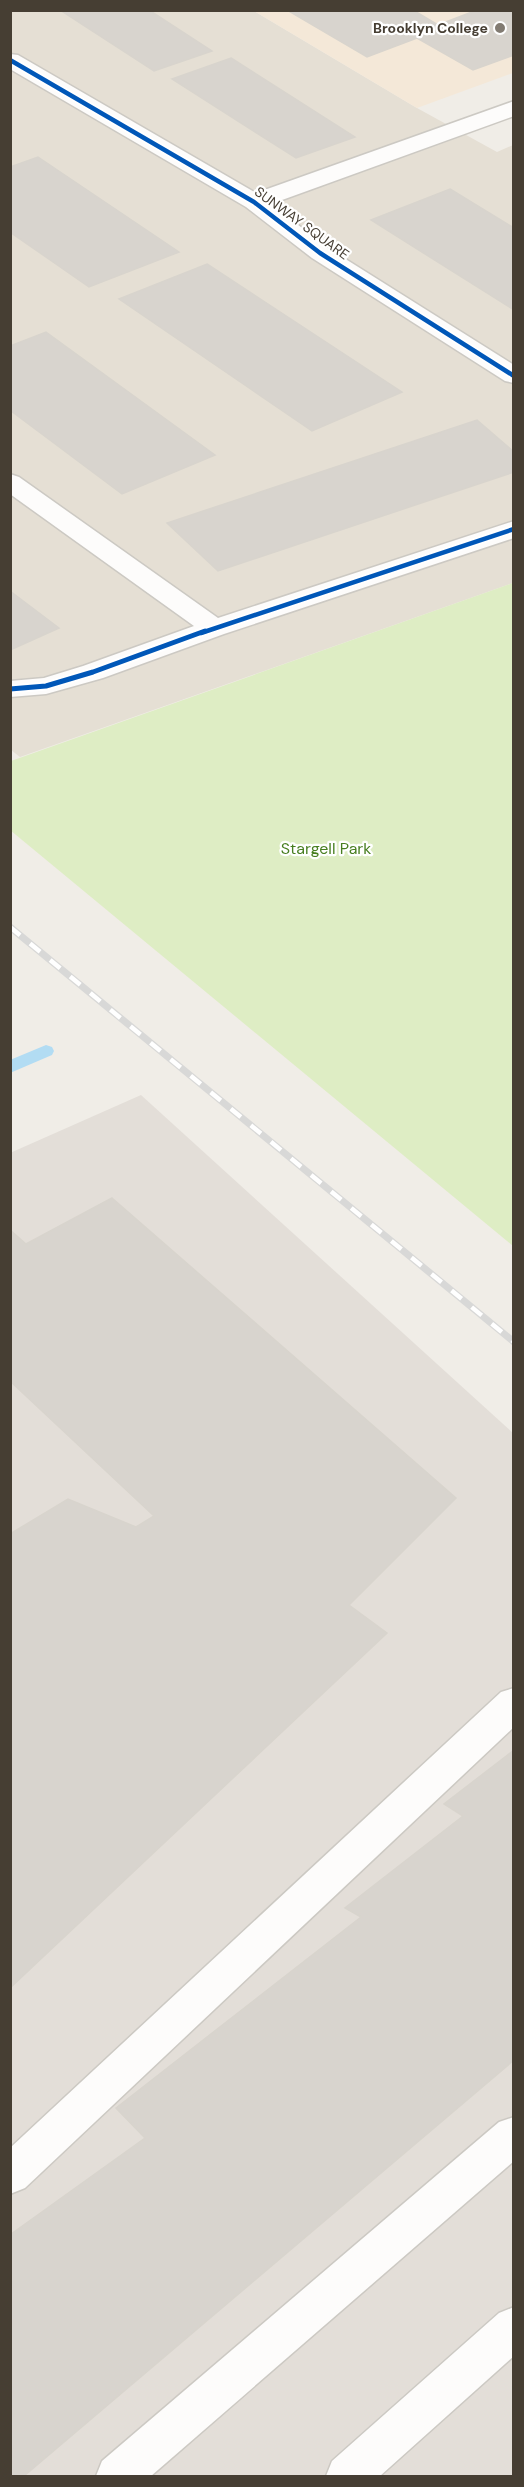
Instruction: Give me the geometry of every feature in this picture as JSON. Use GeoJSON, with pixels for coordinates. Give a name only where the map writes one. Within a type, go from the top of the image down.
{"type":"FeatureCollection","features":[{"type":"Feature","properties":{"kind":"street","name":"SUNWAY SQUARE"},"geometry":{"type":"LineString","coordinates":[[10,60],[254,202],[320,253],[513,376]]}},
{"type":"Feature","properties":{"kind":"street","name":"SUNWAY SQUARE"},"geometry":{"type":"LineString","coordinates":[[254,202],[513,108]]}},
{"type":"Feature","properties":{"kind":"street"},"geometry":{"type":"LineString","coordinates":[[10,482],[214,628]]}},
{"type":"Feature","properties":{"kind":"street"},"geometry":{"type":"LineString","coordinates":[[10,689],[46,686],[93,672],[214,628],[513,529]]}},
{"type":"Feature","properties":{"kind":"street"},"geometry":{"type":"LineString","coordinates":[[10,2175],[513,1703]]}},
{"type":"Feature","properties":{"kind":"street"},"geometry":{"type":"LineString","coordinates":[[118,2476],[513,2135]]}},
{"type":"Feature","properties":{"kind":"street"},"geometry":{"type":"LineString","coordinates":[[348,2476],[513,2327]]}},
{"type":"Feature","properties":{"kind":"shaded area"},"geometry":{"type":"Polygon","coordinates":[[[10,11],[254,11],[417,108],[497,152],[513,145],[513,583],[20,757],[11,750],[10,11]]]}},
{"type":"Feature","properties":{"kind":"shaded area"},"geometry":{"type":"Polygon","coordinates":[[[254,11],[513,11],[513,73],[417,108],[254,11]]]}},
{"type":"Feature","properties":{"kind":"shaded area"},"geometry":{"type":"Polygon","coordinates":[[[141,1095],[513,1433],[513,2476],[11,2476],[10,1153],[141,1095]]]}},
{"type":"Feature","properties":{"kind":"green space","name":"Stargell Park"},"geometry":{"type":"Polygon","coordinates":[[[514,583],[513,1246],[10,830],[11,761],[514,583]]]}},
{"type":"Feature","properties":{"kind":"building"},"geometry":{"type":"Polygon","coordinates":[[[60,10],[149,10],[212,51],[154,71],[60,10]]]}},
{"type":"Feature","properties":{"kind":"building"},"geometry":{"type":"Polygon","coordinates":[[[287,10],[413,10],[438,25],[477,10],[511,10],[514,12],[514,55],[473,70],[417,38],[367,57],[287,10]]]}},
{"type":"Feature","properties":{"kind":"building"},"geometry":{"type":"Polygon","coordinates":[[[231,58],[355,137],[296,158],[172,79],[231,58]]]}},
{"type":"Feature","properties":{"kind":"building"},"geometry":{"type":"Polygon","coordinates":[[[38,157],[179,252],[89,287],[10,232],[10,167],[38,157]]]}},
{"type":"Feature","properties":{"kind":"building"},"geometry":{"type":"Polygon","coordinates":[[[450,189],[514,228],[514,310],[371,220],[450,189]]]}},
{"type":"Feature","properties":{"kind":"building"},"geometry":{"type":"Polygon","coordinates":[[[207,264],[402,392],[312,431],[119,299],[207,264]]]}},
{"type":"Feature","properties":{"kind":"building"},"geometry":{"type":"Polygon","coordinates":[[[46,332],[215,455],[122,494],[10,410],[10,346],[46,332]]]}},
{"type":"Feature","properties":{"kind":"building"},"geometry":{"type":"Polygon","coordinates":[[[477,420],[514,452],[514,472],[218,571],[167,523],[477,420]]]}},
{"type":"Feature","properties":{"kind":"building"},"geometry":{"type":"Polygon","coordinates":[[[10,591],[59,628],[10,650],[10,591]]]}},
{"type":"Feature","properties":{"kind":"building"},"geometry":{"type":"Polygon","coordinates":[[[112,1198],[456,1498],[349,1605],[387,1633],[10,1988],[10,1534],[68,1499],[136,1527],[154,1516],[10,1381],[10,1230],[26,1244],[112,1198]]]}},
{"type":"Feature","properties":{"kind":"building"},"geometry":{"type":"Polygon","coordinates":[[[514,1750],[514,2060],[24,2476],[11,2476],[10,2235],[145,2138],[116,2108],[361,1917],[345,1908],[463,1816],[444,1804],[514,1750]]]}},
{"type":"Feature","properties":{"kind":"waterway"},"geometry":{"type":"LineString","coordinates":[[10,1067],[46,1051]]}},
{"type":"Feature","properties":{"kind":"railway"},"geometry":{"type":"LineString","coordinates":[[10,927],[514,1342]]}},
{"type":"Feature","properties":{"kind":"cycle path"},"geometry":{"type":"LineString","coordinates":[[10,60],[254,202],[320,253],[514,376]]}},
{"type":"Feature","properties":{"kind":"cycle path"},"geometry":{"type":"LineString","coordinates":[[10,689],[46,686],[93,672],[214,628],[514,529]]}},
{"type":"Feature","properties":{"kind":"place","name":"Brooklyn College"},"geometry":{"type":"Point","coordinates":[500,28]}}]}
